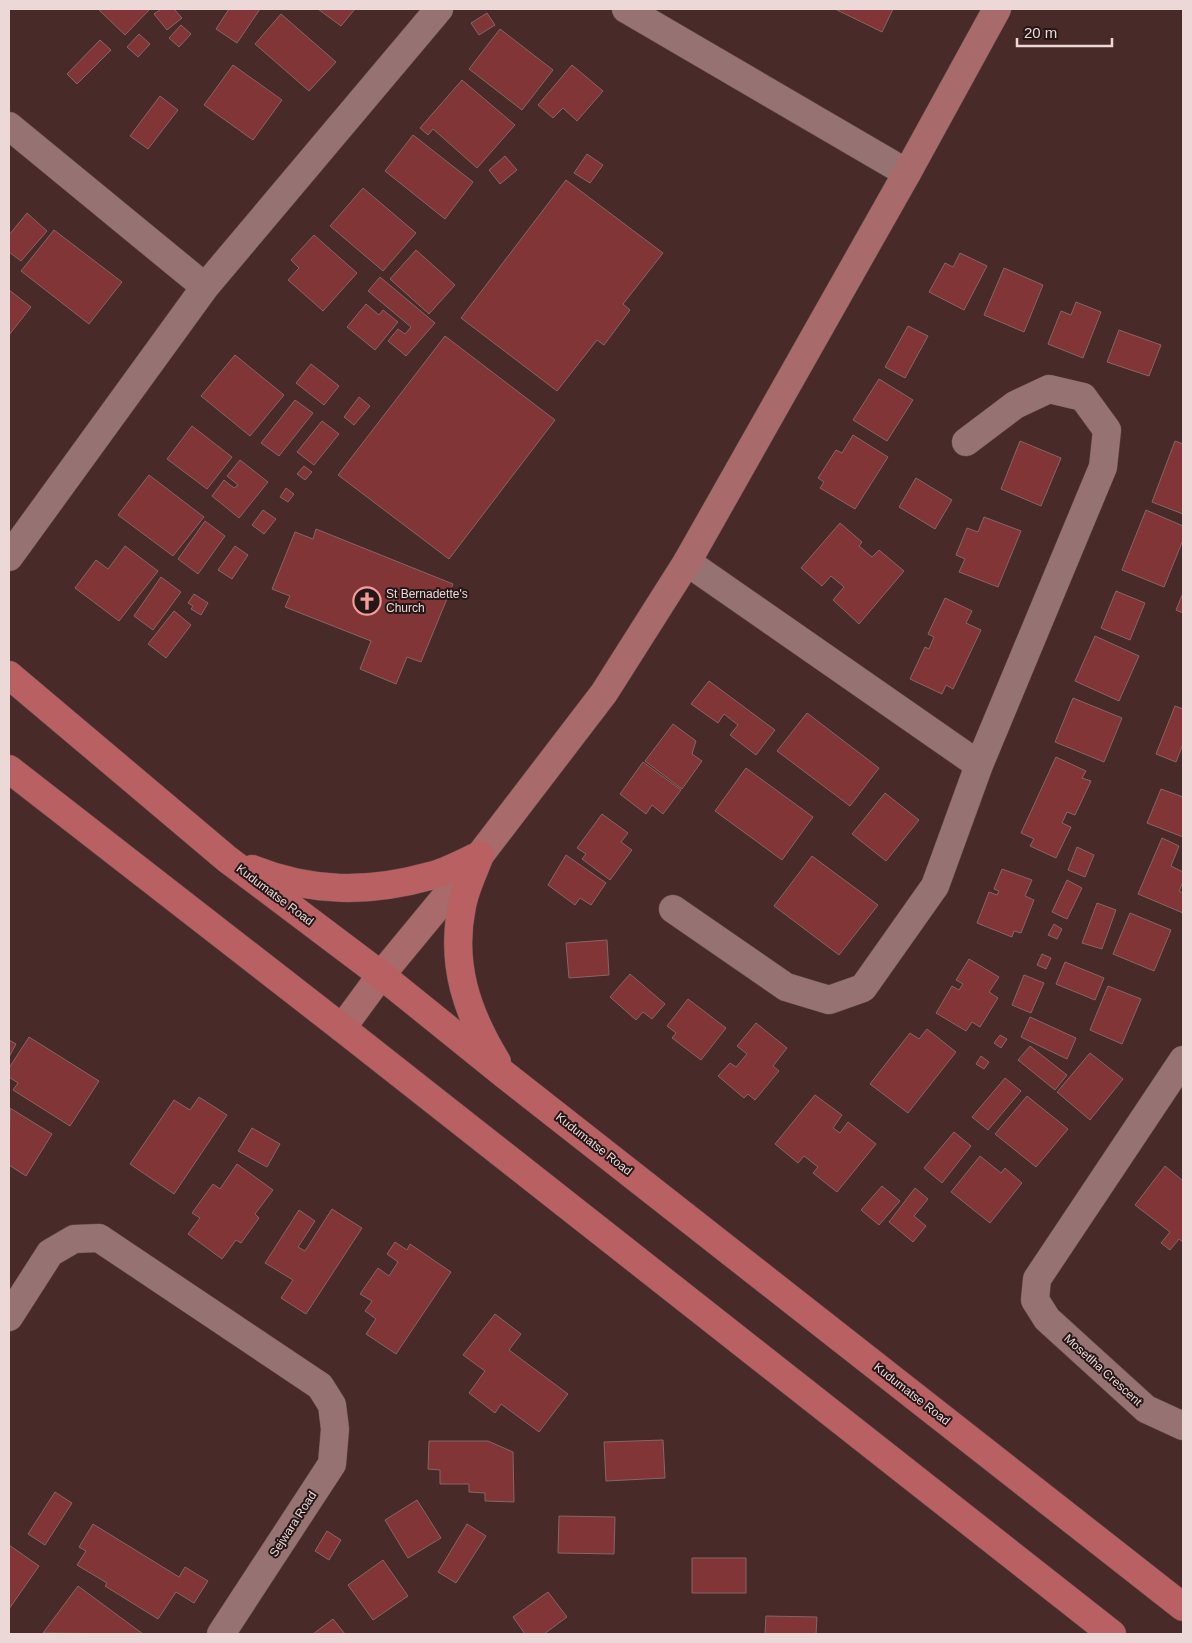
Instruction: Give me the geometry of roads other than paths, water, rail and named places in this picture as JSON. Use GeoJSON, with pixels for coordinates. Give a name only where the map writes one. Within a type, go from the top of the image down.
{"type":"FeatureCollection","features":[{"type":"Feature","properties":{"kind":"main road","name":"Kudumatse Road"},"geometry":{"type":"LineString","coordinates":[[9,675],[227,859],[381,975],[505,1075],[1183,1608]]}},
{"type":"Feature","properties":{"kind":"main road"},"geometry":{"type":"LineString","coordinates":[[9,769],[342,1028],[1112,1634]]}},
{"type":"Feature","properties":{"kind":"main road"},"geometry":{"type":"LineString","coordinates":[[227,859],[276,879],[328,889],[380,888],[432,876],[480,855]]}},
{"type":"Feature","properties":{"kind":"main road"},"geometry":{"type":"LineString","coordinates":[[480,855],[462,905],[457,949],[464,993],[483,1038],[505,1075]]}},
{"type":"Feature","properties":{"kind":"street"},"geometry":{"type":"LineString","coordinates":[[9,557],[205,287],[439,9]]}},
{"type":"Feature","properties":{"kind":"street"},"geometry":{"type":"LineString","coordinates":[[626,9],[907,173]]}},
{"type":"Feature","properties":{"kind":"street"},"geometry":{"type":"LineString","coordinates":[[342,1028],[381,975],[480,855],[604,693],[686,562],[907,173],[997,9]]}},
{"type":"Feature","properties":{"kind":"street"},"geometry":{"type":"LineString","coordinates":[[9,126],[205,287]]}},
{"type":"Feature","properties":{"kind":"street"},"geometry":{"type":"LineString","coordinates":[[673,909],[786,987],[829,1000],[863,988],[935,886],[979,766],[1103,467],[1107,430],[1083,397],[1049,389],[1016,404],[966,442]]}},
{"type":"Feature","properties":{"kind":"street"},"geometry":{"type":"LineString","coordinates":[[686,562],[979,766]]}},
{"type":"Feature","properties":{"kind":"street","name":"Mosetlha Crescent"},"geometry":{"type":"LineString","coordinates":[[1183,1060],[1038,1279],[1035,1300],[1046,1319],[1146,1409],[1183,1426]]}},
{"type":"Feature","properties":{"kind":"street","name":"Sejwara Road"},"geometry":{"type":"LineString","coordinates":[[9,1317],[50,1253],[74,1239],[99,1238],[320,1386],[332,1405],[335,1429],[332,1464],[220,1634]]}},
{"type":"Feature","properties":{"kind":"place","name":"St Bernadette's Church"},"geometry":{"type":"Point","coordinates":[367,601]}}]}
